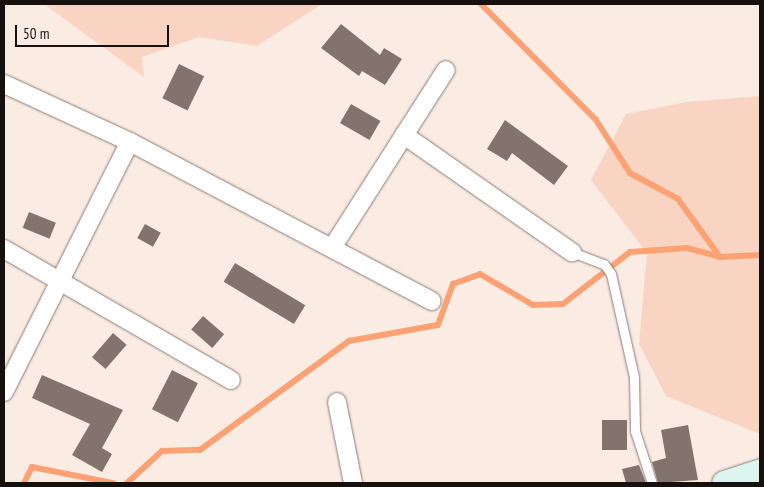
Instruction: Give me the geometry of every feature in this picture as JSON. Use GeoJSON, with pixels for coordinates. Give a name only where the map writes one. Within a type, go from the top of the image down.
{"type":"FeatureCollection","features":[{"type":"Feature","properties":{"kind":"street"},"geometry":{"type":"LineString","coordinates":[[332,248],[446,70]]}},
{"type":"Feature","properties":{"kind":"street"},"geometry":{"type":"LineString","coordinates":[[4,84],[130,142],[432,301]]}},
{"type":"Feature","properties":{"kind":"street"},"geometry":{"type":"LineString","coordinates":[[404,135],[572,252]]}},
{"type":"Feature","properties":{"kind":"street"},"geometry":{"type":"LineString","coordinates":[[4,392],[130,142]]}},
{"type":"Feature","properties":{"kind":"street"},"geometry":{"type":"LineString","coordinates":[[4,249],[231,380]]}},
{"type":"Feature","properties":{"kind":"street"},"geometry":{"type":"LineString","coordinates":[[338,402],[353,483]]}},
{"type":"Feature","properties":{"kind":"street"},"geometry":{"type":"LineString","coordinates":[[724,483],[760,471]]}},
{"type":"Feature","properties":{"kind":"lane"},"geometry":{"type":"LineString","coordinates":[[572,252],[604,264],[611,274],[634,377],[635,431],[652,483]]}},
{"type":"Feature","properties":{"kind":"shaded area"},"geometry":{"type":"Polygon","coordinates":[[[44,4],[322,4],[257,46],[199,37],[142,57],[144,77],[44,4]]]}},
{"type":"Feature","properties":{"kind":"shaded area"},"geometry":{"type":"Polygon","coordinates":[[[760,96],[760,434],[666,396],[639,344],[647,253],[591,180],[626,114],[687,102],[760,96]]]}},
{"type":"Feature","properties":{"kind":"building"},"geometry":{"type":"Polygon","coordinates":[[[341,24],[380,55],[384,48],[402,59],[385,85],[362,71],[359,76],[321,48],[341,24]]]}},
{"type":"Feature","properties":{"kind":"building"},"geometry":{"type":"Polygon","coordinates":[[[179,64],[204,76],[188,110],[162,98],[179,64]]]}},
{"type":"Feature","properties":{"kind":"building"},"geometry":{"type":"Polygon","coordinates":[[[351,104],[380,121],[369,140],[340,123],[351,104]]]}},
{"type":"Feature","properties":{"kind":"building"},"geometry":{"type":"Polygon","coordinates":[[[505,120],[568,166],[554,185],[512,153],[507,161],[487,149],[505,120]]]}},
{"type":"Feature","properties":{"kind":"building"},"geometry":{"type":"Polygon","coordinates":[[[29,212],[56,223],[50,239],[23,228],[29,212]]]}},
{"type":"Feature","properties":{"kind":"building"},"geometry":{"type":"Polygon","coordinates":[[[145,224],[161,233],[153,247],[137,238],[145,224]]]}},
{"type":"Feature","properties":{"kind":"building"},"geometry":{"type":"Polygon","coordinates":[[[235,263],[305,305],[294,324],[224,282],[235,263]]]}},
{"type":"Feature","properties":{"kind":"building"},"geometry":{"type":"Polygon","coordinates":[[[203,316],[224,334],[212,348],[191,330],[203,316]]]}},
{"type":"Feature","properties":{"kind":"building"},"geometry":{"type":"Polygon","coordinates":[[[113,333],[127,345],[106,369],[92,357],[113,333]]]}},
{"type":"Feature","properties":{"kind":"building"},"geometry":{"type":"Polygon","coordinates":[[[172,370],[198,383],[178,422],[152,409],[172,370]]]}},
{"type":"Feature","properties":{"kind":"building"},"geometry":{"type":"Polygon","coordinates":[[[42,375],[123,410],[102,448],[112,454],[102,472],[72,455],[90,424],[32,398],[42,375]]]}},
{"type":"Feature","properties":{"kind":"building"},"geometry":{"type":"Polygon","coordinates":[[[602,420],[627,420],[627,450],[602,450],[602,420]]]}},
{"type":"Feature","properties":{"kind":"building"},"geometry":{"type":"Polygon","coordinates":[[[688,425],[698,480],[658,483],[652,462],[666,458],[661,430],[688,425]]]}},
{"type":"Feature","properties":{"kind":"building"},"geometry":{"type":"Polygon","coordinates":[[[639,465],[646,483],[626,483],[622,469],[639,465]]]}},
{"type":"Feature","properties":{"kind":"waterway"},"geometry":{"type":"LineString","coordinates":[[481,4],[596,120],[630,173],[678,199],[720,257]]}},
{"type":"Feature","properties":{"kind":"waterway"},"geometry":{"type":"LineString","coordinates":[[127,483],[162,451],[200,450],[349,341],[438,325],[453,284],[480,274],[533,305],[563,304],[630,252],[687,248],[720,257],[760,255]]}},
{"type":"Feature","properties":{"kind":"waterway"},"geometry":{"type":"LineString","coordinates":[[24,483],[32,467],[113,483]]}}]}
